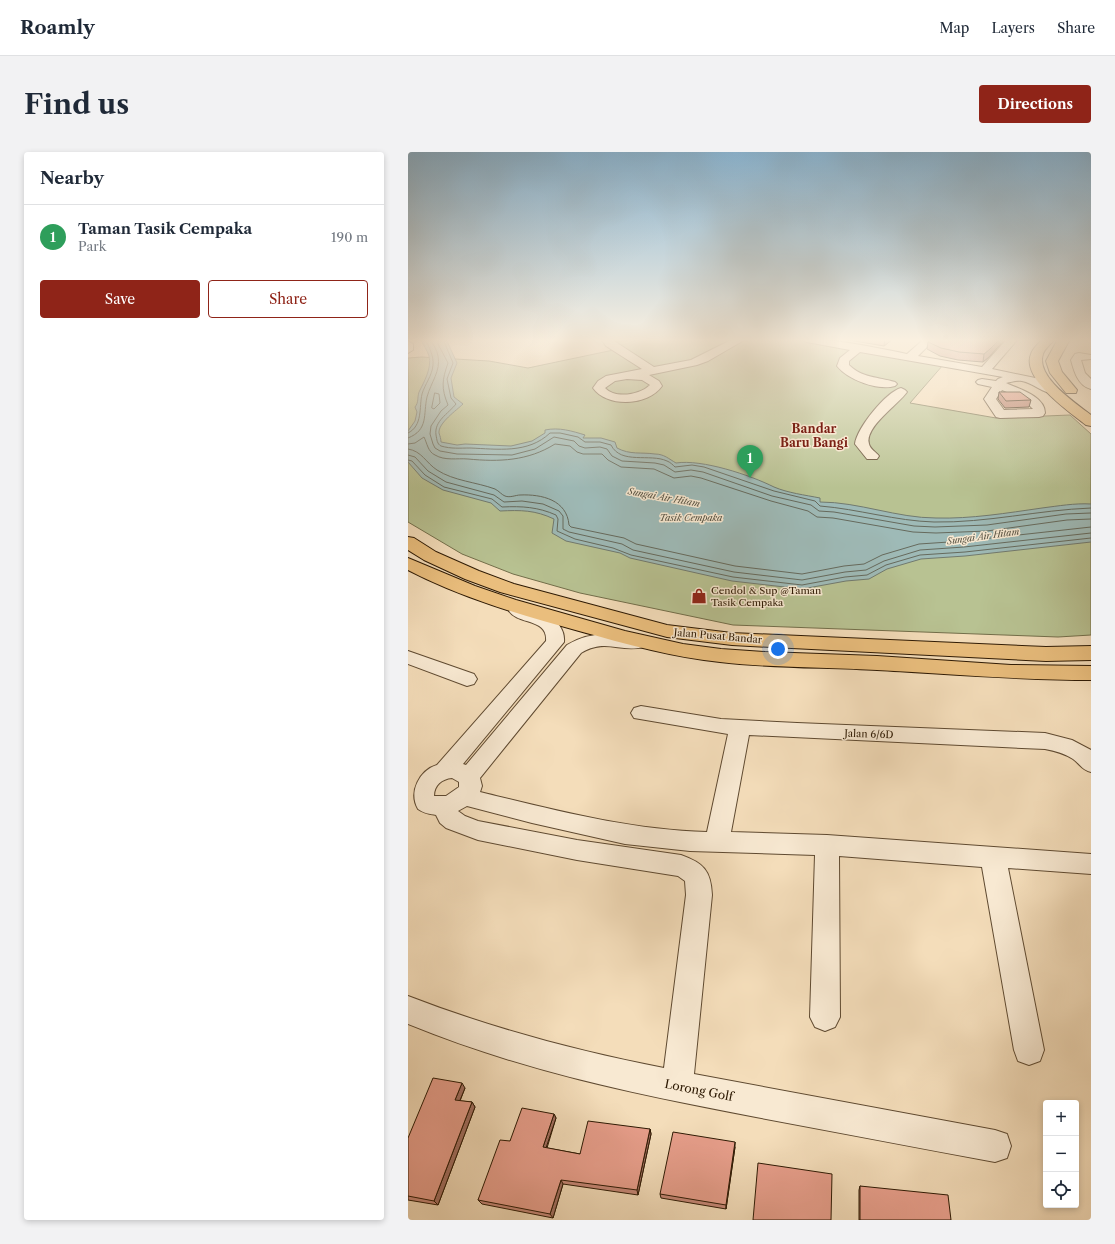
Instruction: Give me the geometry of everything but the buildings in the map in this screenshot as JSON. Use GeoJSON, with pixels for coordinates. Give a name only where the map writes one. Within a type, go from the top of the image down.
{"type":"FeatureCollection","features":[{"type":"Feature","properties":{"kind":"main road"},"geometry":{"type":"LineString","coordinates":[[1070,389],[1091,408]]}},
{"type":"Feature","properties":{"kind":"main road"},"geometry":{"type":"LineString","coordinates":[[1053,391],[1091,422]]}},
{"type":"Feature","properties":{"kind":"main road","name":"Jalan Pusat Bandar"},"geometry":{"type":"LineString","coordinates":[[408,542],[430,556],[472,575],[507,588],[667,631],[732,639],[1046,654],[1091,653]]}},
{"type":"Feature","properties":{"kind":"main road","name":"Jalan Pusat Bandar"},"geometry":{"type":"LineString","coordinates":[[408,563],[430,575],[492,600],[654,645],[700,653],[745,657],[876,663],[1007,672],[1085,674]]}},
{"type":"Feature","properties":{"kind":"street"},"geometry":{"type":"LineString","coordinates":[[599,389],[600,392],[605,395],[618,397],[642,396],[649,393],[653,389]]}},
{"type":"Feature","properties":{"kind":"street"},"geometry":{"type":"LineString","coordinates":[[997,389],[1027,396],[1039,408],[1039,413],[1000,414],[990,399],[997,389]]}},
{"type":"Feature","properties":{"kind":"street"},"geometry":{"type":"LineString","coordinates":[[1049,389],[1053,391]]}},
{"type":"Feature","properties":{"kind":"street"},"geometry":{"type":"LineString","coordinates":[[886,392],[901,392]]}},
{"type":"Feature","properties":{"kind":"street"},"geometry":{"type":"LineString","coordinates":[[872,456],[864,449],[862,442],[863,436],[886,392]]}},
{"type":"Feature","properties":{"kind":"street"},"geometry":{"type":"LineString","coordinates":[[445,770],[555,642],[557,634],[555,629],[549,624],[492,600]]}},
{"type":"Feature","properties":{"kind":"street"},"geometry":{"type":"LineString","coordinates":[[654,645],[604,639],[582,643],[574,650],[460,793],[446,813],[450,818],[474,829],[567,849],[681,866],[690,869],[697,875],[699,895],[677,1087]]}},
{"type":"Feature","properties":{"kind":"street"},"geometry":{"type":"LineString","coordinates":[[408,657],[467,679]]}},
{"type":"Feature","properties":{"kind":"street","name":"Jalan 6/6D"},"geometry":{"type":"LineString","coordinates":[[641,713],[740,728],[1046,741],[1061,744],[1076,750],[1091,764]]}},
{"type":"Feature","properties":{"kind":"street"},"geometry":{"type":"LineString","coordinates":[[717,841],[740,728]]}},
{"type":"Feature","properties":{"kind":"street"},"geometry":{"type":"LineString","coordinates":[[460,793],[465,772],[454,769],[445,770],[416,782],[425,801],[436,806],[460,793],[532,814],[625,834],[690,841],[827,845],[1091,864]]}},
{"type":"Feature","properties":{"kind":"street"},"geometry":{"type":"LineString","coordinates":[[825,1017],[827,845]]}},
{"type":"Feature","properties":{"kind":"street"},"geometry":{"type":"LineString","coordinates":[[993,857],[1029,1050]]}},
{"type":"Feature","properties":{"kind":"street","name":"Lorong Golf"},"geometry":{"type":"LineString","coordinates":[[408,1010],[486,1038],[548,1056],[677,1087],[995,1146]]}},
{"type":"Feature","properties":{"kind":"green space"},"geometry":{"type":"Polygon","coordinates":[[[408,389],[922,389],[910,403],[996,418],[1070,415],[1091,434],[1091,635],[1058,637],[733,625],[580,593],[513,574],[462,554],[408,522],[408,389]]]}},
{"type":"Feature","properties":{"kind":"water","name":"Tasik Cempaka"},"geometry":{"type":"Polygon","coordinates":[[[420,389],[453,389],[454,397],[463,404],[441,425],[439,433],[441,442],[457,445],[511,446],[532,441],[545,433],[545,430],[565,430],[585,435],[583,438],[601,438],[615,442],[617,448],[626,452],[658,454],[676,463],[699,463],[726,469],[785,491],[820,498],[820,502],[849,504],[907,516],[949,518],[976,517],[1066,505],[1091,504],[1091,542],[965,556],[921,559],[887,569],[869,579],[846,581],[802,589],[732,581],[630,558],[620,553],[566,541],[552,533],[554,519],[528,511],[500,511],[491,503],[443,490],[422,478],[408,462],[408,431],[415,421],[417,412],[415,407],[420,389]]]}},
{"type":"Feature","properties":{"kind":"place","name":"Taman Tasik Cempaka"},"geometry":{"type":"Point","coordinates":[750,478]}},
{"type":"Feature","properties":{"kind":"place","name":"Cendol & Sup @Taman Tasik Cempaka"},"geometry":{"type":"Point","coordinates":[699,596]}},
{"type":"Feature","properties":{"kind":"district","name":"Bandar Baru Bangi"},"geometry":{"type":"Point","coordinates":[814,435]}},
{"type":"Feature","properties":{"kind":"water label","name":"Sungai Air Hitam"},"geometry":{"type":"Point","coordinates":[664,497]}},
{"type":"Feature","properties":{"kind":"water label","name":"Sungai Air Hitam"},"geometry":{"type":"Point","coordinates":[983,536]}}]}
